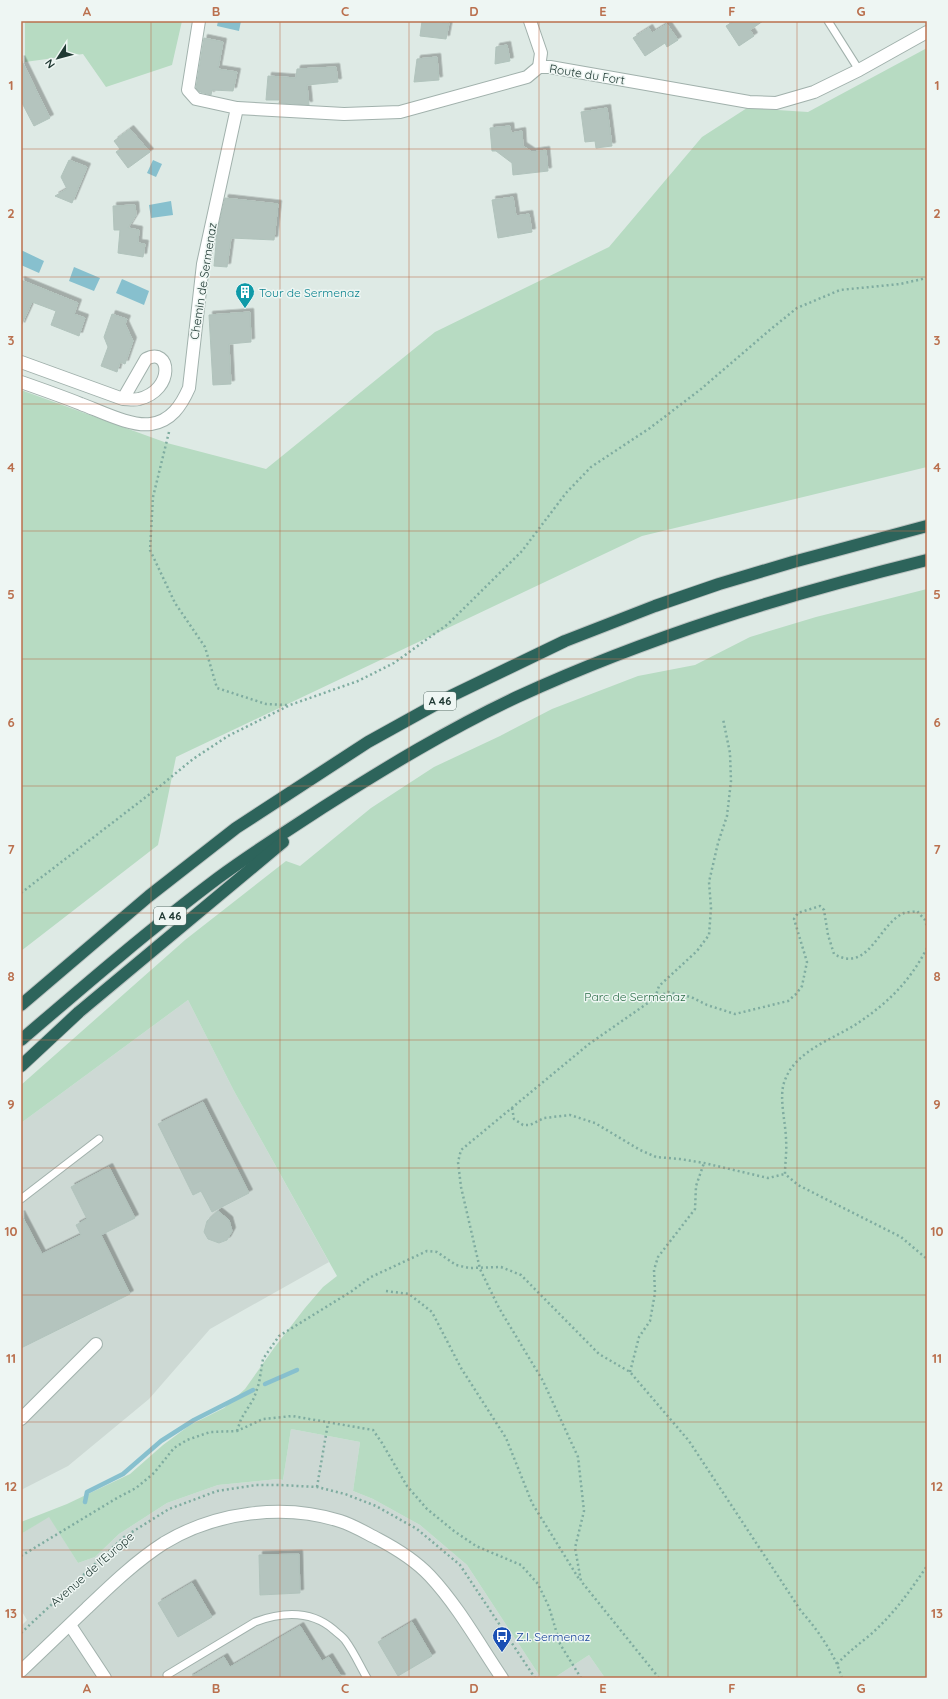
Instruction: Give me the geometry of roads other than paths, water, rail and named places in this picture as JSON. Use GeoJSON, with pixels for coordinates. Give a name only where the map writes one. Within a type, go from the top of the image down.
{"type":"FeatureCollection","features":[{"type":"Feature","properties":{"kind":"highway","name":"A 46"},"geometry":{"type":"LineString","coordinates":[[21,1005],[149,896],[236,828],[368,742],[451,696],[565,641],[654,606],[719,584],[786,564],[927,526]]}},
{"type":"Feature","properties":{"kind":"highway","name":"A 46"},"geometry":{"type":"LineString","coordinates":[[21,1040],[168,917],[220,876],[372,776],[466,723],[516,698],[568,675],[677,632],[811,590],[927,560]]}},
{"type":"Feature","properties":{"kind":"highway"},"geometry":{"type":"LineString","coordinates":[[21,1066],[85,1007],[329,804]]}},
{"type":"Feature","properties":{"kind":"street"},"geometry":{"type":"LineString","coordinates":[[199,21],[188,90],[196,99],[237,108]]}},
{"type":"Feature","properties":{"kind":"street"},"geometry":{"type":"LineString","coordinates":[[530,21],[540,53],[539,67]]}},
{"type":"Feature","properties":{"kind":"street","name":"Route du Fort"},"geometry":{"type":"LineString","coordinates":[[237,108],[344,114],[400,112],[527,77],[539,67],[550,67],[749,102],[776,103],[814,92],[859,70],[927,32]]}},
{"type":"Feature","properties":{"kind":"street","name":"Chemin de Sermenaz"},"geometry":{"type":"LineString","coordinates":[[21,382],[119,418],[141,424],[152,424],[168,418],[175,412],[182,403],[189,388],[203,264],[237,108]]}},
{"type":"Feature","properties":{"kind":"street"},"geometry":{"type":"LineString","coordinates":[[21,362],[123,399]]}},
{"type":"Feature","properties":{"kind":"street"},"geometry":{"type":"LineString","coordinates":[[21,1419],[96,1344]]}},
{"type":"Feature","properties":{"kind":"street","name":"Avenue de l'Europe"},"geometry":{"type":"LineString","coordinates":[[21,1670],[139,1561],[164,1543],[193,1529],[220,1520],[249,1514],[285,1512],[312,1514],[350,1524],[400,1551],[430,1576],[459,1613],[502,1678]]}},
{"type":"Feature","properties":{"kind":"street"},"geometry":{"type":"LineString","coordinates":[[70,1625],[105,1678]]}},
{"type":"Feature","properties":{"kind":"lane"},"geometry":{"type":"LineString","coordinates":[[828,21],[859,70]]}},
{"type":"Feature","properties":{"kind":"lane"},"geometry":{"type":"LineString","coordinates":[[21,1199],[99,1139]]}},
{"type":"Feature","properties":{"kind":"lane"},"geometry":{"type":"LineString","coordinates":[[168,1678],[167,1675],[255,1622],[271,1616],[290,1613],[314,1617],[326,1624],[345,1640],[367,1678]]}},
{"type":"Feature","properties":{"kind":"water"},"geometry":{"type":"Polygon","coordinates":[[[218,21],[241,21],[239,31],[217,26],[218,21]]]}},
{"type":"Feature","properties":{"kind":"water"},"geometry":{"type":"Polygon","coordinates":[[[153,160],[162,164],[156,177],[147,173],[153,160]]]}},
{"type":"Feature","properties":{"kind":"water"},"geometry":{"type":"Polygon","coordinates":[[[171,201],[173,215],[151,218],[149,205],[171,201]]]}},
{"type":"Feature","properties":{"kind":"water"},"geometry":{"type":"Polygon","coordinates":[[[21,250],[44,261],[39,273],[21,265],[21,250]]]}},
{"type":"Feature","properties":{"kind":"water"},"geometry":{"type":"Polygon","coordinates":[[[74,267],[100,278],[94,291],[69,281],[74,267]]]}},
{"type":"Feature","properties":{"kind":"water"},"geometry":{"type":"Polygon","coordinates":[[[122,279],[149,291],[144,305],[116,293],[122,279]]]}},
{"type":"Feature","properties":{"kind":"waterway"},"geometry":{"type":"LineString","coordinates":[[265,1384],[297,1370]]}},
{"type":"Feature","properties":{"kind":"waterway"},"geometry":{"type":"LineString","coordinates":[[85,1502],[87,1492],[123,1474],[161,1441],[194,1420],[253,1390]]}},
{"type":"Feature","properties":{"kind":"place","name":"Tour de Sermenaz"},"geometry":{"type":"Point","coordinates":[245,309]}},
{"type":"Feature","properties":{"kind":"place","name":"Z.I. Sermenaz"},"geometry":{"type":"Point","coordinates":[502,1653]}},
{"type":"Feature","properties":{"kind":"park label","name":"Parc de Sermenaz"},"geometry":{"type":"Point","coordinates":[635,996]}}]}
